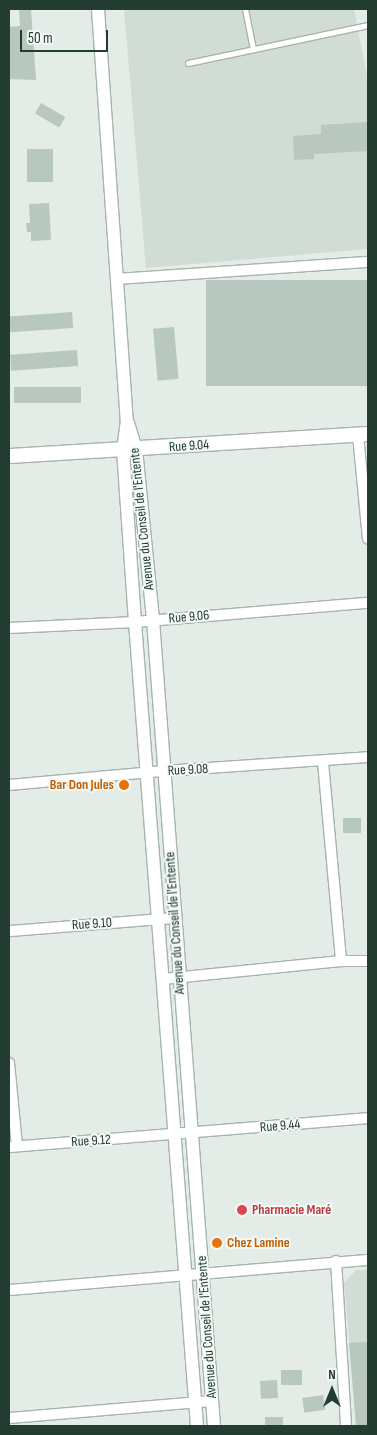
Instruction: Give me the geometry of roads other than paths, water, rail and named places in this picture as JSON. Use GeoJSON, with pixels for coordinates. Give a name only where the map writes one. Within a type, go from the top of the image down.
{"type":"FeatureCollection","features":[{"type":"Feature","properties":{"kind":"main road","name":"Rue 9.04"},"geometry":{"type":"LineString","coordinates":[[9,456],[363,435]]}},
{"type":"Feature","properties":{"kind":"street","name":"Avenue du Conseil de l'Entente"},"geometry":{"type":"LineString","coordinates":[[98,9],[127,421],[153,620],[214,1426]]}},
{"type":"Feature","properties":{"kind":"street"},"geometry":{"type":"LineString","coordinates":[[118,279],[368,262]]}},
{"type":"Feature","properties":{"kind":"street"},"geometry":{"type":"LineString","coordinates":[[363,435],[368,539]]}},
{"type":"Feature","properties":{"kind":"street","name":"Avenue du Conseil de l'Entente"},"geometry":{"type":"LineString","coordinates":[[130,450],[134,622],[148,772],[197,1426]]}},
{"type":"Feature","properties":{"kind":"street","name":"Rue 9.06"},"geometry":{"type":"LineString","coordinates":[[9,628],[134,622],[368,603]]}},
{"type":"Feature","properties":{"kind":"street","name":"Rue 9.08"},"geometry":{"type":"LineString","coordinates":[[9,784],[148,772],[322,762],[368,757]]}},
{"type":"Feature","properties":{"kind":"street"},"geometry":{"type":"LineString","coordinates":[[322,762],[341,961]]}},
{"type":"Feature","properties":{"kind":"street","name":"Rue 9.10"},"geometry":{"type":"LineString","coordinates":[[9,930],[175,918]]}},
{"type":"Feature","properties":{"kind":"street"},"geometry":{"type":"LineString","coordinates":[[163,979],[341,961],[368,961]]}},
{"type":"Feature","properties":{"kind":"street"},"geometry":{"type":"LineString","coordinates":[[9,1063],[13,1147]]}},
{"type":"Feature","properties":{"kind":"street","name":"Rue 9.44"},"geometry":{"type":"LineString","coordinates":[[174,1135],[368,1118]]}},
{"type":"Feature","properties":{"kind":"street","name":"Rue 9.12"},"geometry":{"type":"LineString","coordinates":[[13,1147],[174,1135]]}},
{"type":"Feature","properties":{"kind":"street"},"geometry":{"type":"LineString","coordinates":[[9,1290],[368,1260]]}},
{"type":"Feature","properties":{"kind":"street"},"geometry":{"type":"LineString","coordinates":[[336,1262],[346,1426]]}},
{"type":"Feature","properties":{"kind":"street"},"geometry":{"type":"LineString","coordinates":[[9,1418],[212,1402]]}},
{"type":"Feature","properties":{"kind":"lane"},"geometry":{"type":"LineString","coordinates":[[245,9],[253,49]]}},
{"type":"Feature","properties":{"kind":"lane"},"geometry":{"type":"LineString","coordinates":[[188,63],[368,25]]}},
{"type":"Feature","properties":{"kind":"place","name":"Bar Don Jules"},"geometry":{"type":"Point","coordinates":[124,785]}},
{"type":"Feature","properties":{"kind":"place","name":"Pharmacie Maré"},"geometry":{"type":"Point","coordinates":[242,1210]}},
{"type":"Feature","properties":{"kind":"place","name":"Chez Lamine"},"geometry":{"type":"Point","coordinates":[217,1243]}}]}
